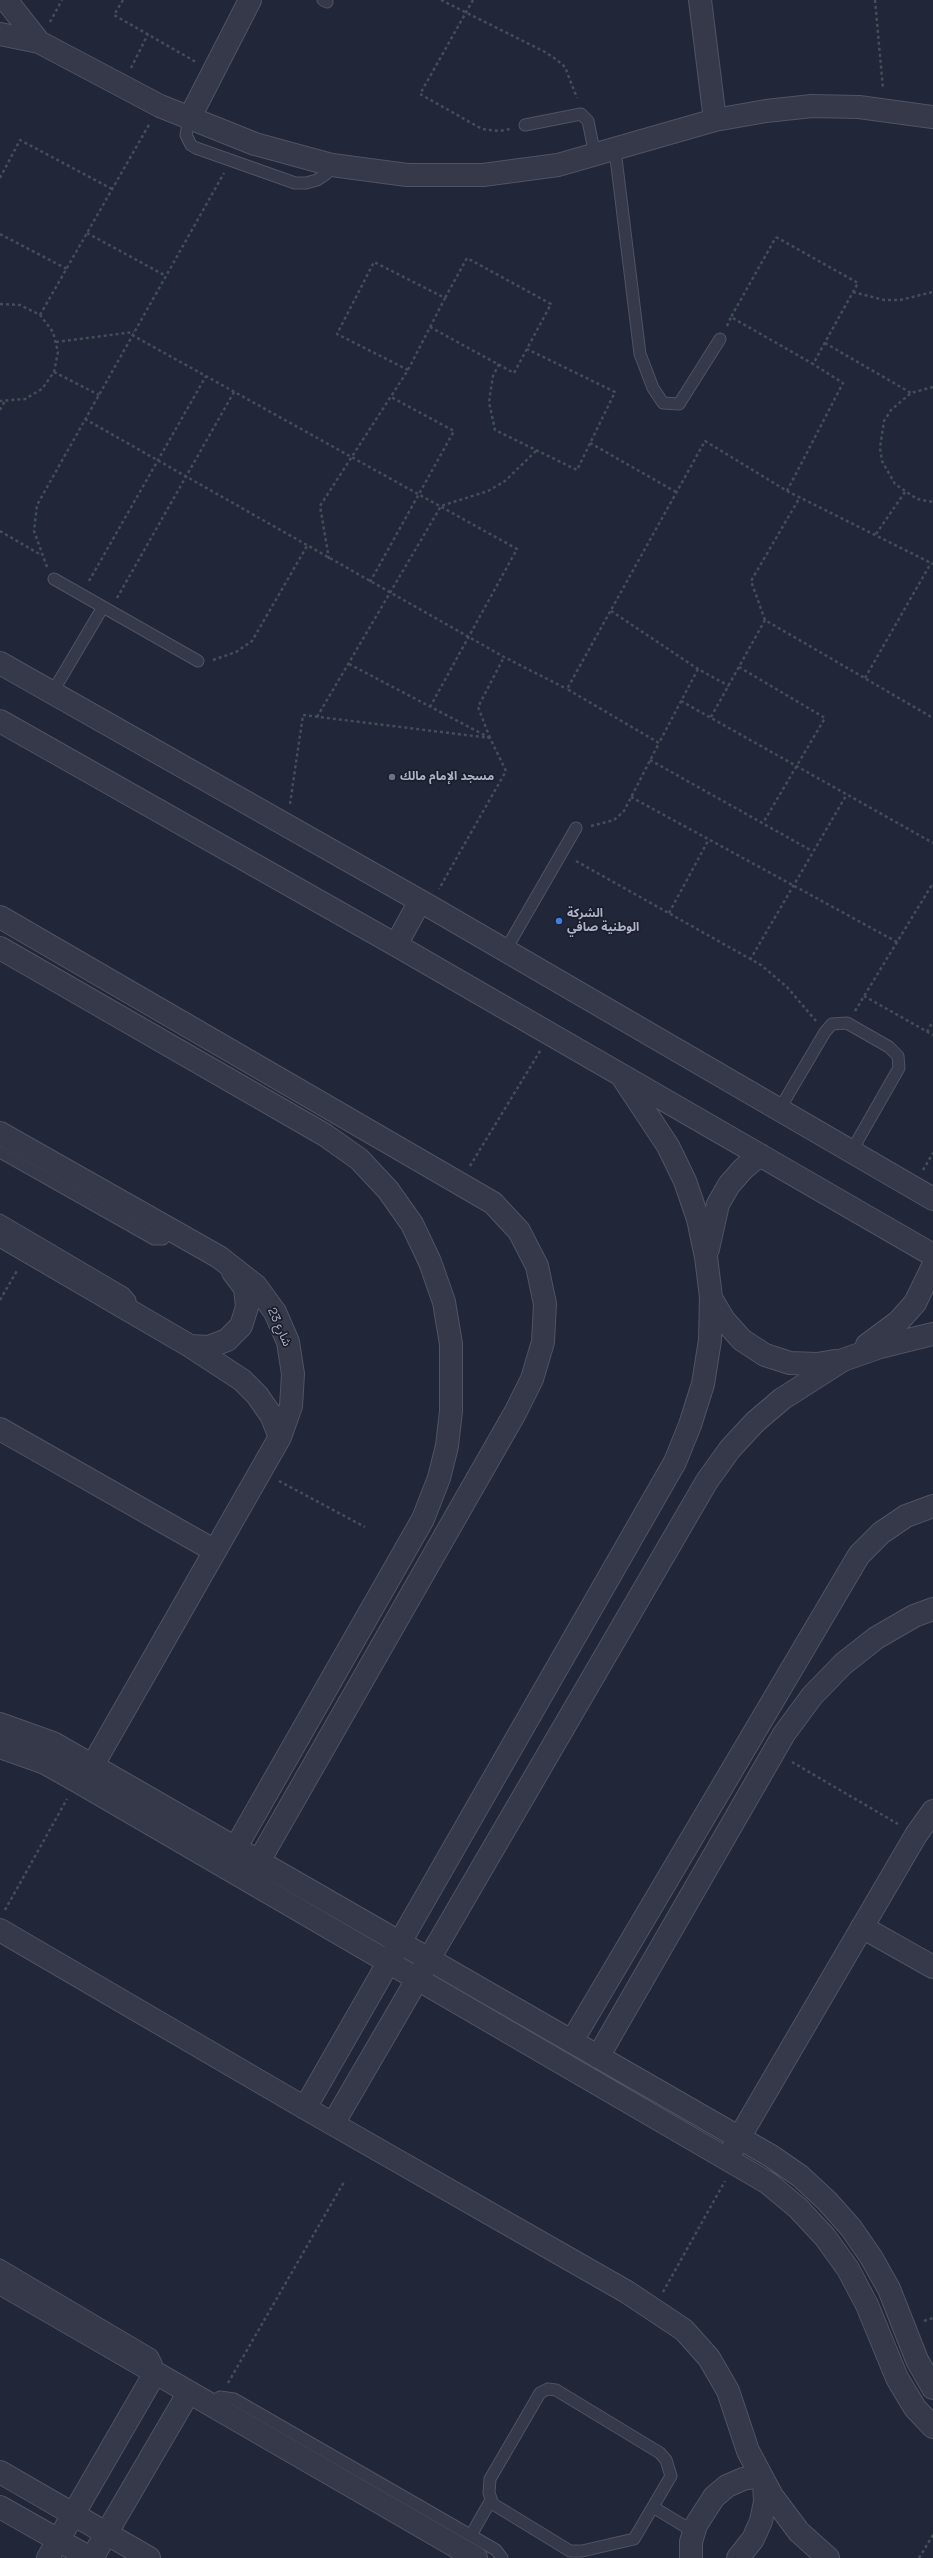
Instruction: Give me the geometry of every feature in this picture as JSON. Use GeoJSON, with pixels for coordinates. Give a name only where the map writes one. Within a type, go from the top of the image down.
{"type":"FeatureCollection","features":[{"type":"Feature","properties":{"kind":"street"},"geometry":{"type":"LineString","coordinates":[[6,0],[39,42]]}},
{"type":"Feature","properties":{"kind":"street"},"geometry":{"type":"LineString","coordinates":[[189,119],[250,0]]}},
{"type":"Feature","properties":{"kind":"street"},"geometry":{"type":"LineString","coordinates":[[700,0],[715,120]]}},
{"type":"Feature","properties":{"kind":"street"},"geometry":{"type":"LineString","coordinates":[[0,34],[39,42],[160,106],[189,119],[255,144],[332,165],[385,173],[445,177],[521,171],[605,153],[715,120],[766,111],[812,106],[885,110],[933,117]]}},
{"type":"Feature","properties":{"kind":"street"},"geometry":{"type":"LineString","coordinates":[[0,664],[425,904],[933,1199]]}},
{"type":"Feature","properties":{"kind":"street"},"geometry":{"type":"LineString","coordinates":[[0,720],[396,945],[933,1255]]}},
{"type":"Feature","properties":{"kind":"street"},"geometry":{"type":"LineString","coordinates":[[396,945],[425,904]]}},
{"type":"Feature","properties":{"kind":"street"},"geometry":{"type":"LineString","coordinates":[[0,917],[460,1182],[493,1203],[519,1231],[537,1266],[545,1304],[543,1342],[532,1379],[515,1413],[259,1861]]}},
{"type":"Feature","properties":{"kind":"street"},"geometry":{"type":"LineString","coordinates":[[0,948],[153,1034],[324,1135],[359,1159],[388,1190],[412,1224],[430,1262],[444,1302],[451,1344],[451,1411],[447,1446],[439,1478],[423,1519],[236,1847]]}},
{"type":"Feature","properties":{"kind":"street"},"geometry":{"type":"LineString","coordinates":[[153,1034],[164,1011]]}},
{"type":"Feature","properties":{"kind":"street"},"geometry":{"type":"LineString","coordinates":[[305,2108],[387,1962],[675,1462],[690,1425],[703,1384],[710,1340],[711,1297],[706,1257],[698,1219],[685,1181],[668,1146],[621,1075]]}},
{"type":"Feature","properties":{"kind":"street","name":"شارع 23"},"geometry":{"type":"LineString","coordinates":[[0,1133],[218,1257],[256,1286],[276,1312],[288,1342],[293,1374],[291,1406],[280,1437],[92,1765],[80,1783]]}},
{"type":"Feature","properties":{"kind":"street"},"geometry":{"type":"LineString","coordinates":[[706,1257],[718,1204],[729,1185],[743,1169],[760,1155]]}},
{"type":"Feature","properties":{"kind":"street"},"geometry":{"type":"LineString","coordinates":[[0,1235],[190,1346],[242,1380],[257,1395],[271,1415],[280,1437]]}},
{"type":"Feature","properties":{"kind":"street"},"geometry":{"type":"LineString","coordinates":[[190,1346],[209,1347],[227,1340],[240,1326],[247,1307],[245,1288],[218,1257]]}},
{"type":"Feature","properties":{"kind":"street"},"geometry":{"type":"LineString","coordinates":[[333,2124],[710,1476],[730,1449],[754,1422],[782,1399],[878,1338],[898,1322],[915,1303],[933,1266]]}},
{"type":"Feature","properties":{"kind":"street"},"geometry":{"type":"LineString","coordinates":[[711,1297],[724,1320],[742,1340],[765,1355],[790,1363],[817,1364],[843,1360],[880,1347],[933,1334]]}},
{"type":"Feature","properties":{"kind":"street"},"geometry":{"type":"LineString","coordinates":[[0,1429],[215,1551]]}},
{"type":"Feature","properties":{"kind":"street"},"geometry":{"type":"LineString","coordinates":[[572,2041],[842,1581],[859,1555],[881,1533],[906,1516],[933,1506]]}},
{"type":"Feature","properties":{"kind":"street"},"geometry":{"type":"LineString","coordinates":[[598,2057],[774,1752],[812,1696],[843,1664],[876,1638],[914,1616],[933,1609]]}},
{"type":"Feature","properties":{"kind":"street"},"geometry":{"type":"LineString","coordinates":[[0,1724],[53,1743],[92,1765],[572,2041],[739,2138],[800,2176],[827,2201],[851,2228],[871,2257],[889,2289],[917,2360],[933,2388]]}},
{"type":"Feature","properties":{"kind":"street"},"geometry":{"type":"LineString","coordinates":[[0,1747],[45,1764],[80,1783],[768,2183],[798,2208],[825,2237],[848,2269],[867,2304],[897,2378],[915,2408],[933,2427]]}},
{"type":"Feature","properties":{"kind":"street"},"geometry":{"type":"LineString","coordinates":[[731,2161],[739,2138],[916,1835],[933,1811]]}},
{"type":"Feature","properties":{"kind":"street"},"geometry":{"type":"LineString","coordinates":[[2,1921],[305,2108],[654,2308],[684,2330],[709,2358],[728,2391],[748,2451],[762,2479],[799,2532],[828,2558]]}},
{"type":"Feature","properties":{"kind":"street"},"geometry":{"type":"LineString","coordinates":[[862,1927],[933,1967]]}},
{"type":"Feature","properties":{"kind":"street"},"geometry":{"type":"LineString","coordinates":[[0,2283],[189,2392],[214,2401],[476,2558]]}},
{"type":"Feature","properties":{"kind":"street"},"geometry":{"type":"LineString","coordinates":[[53,2549],[155,2373]]}},
{"type":"Feature","properties":{"kind":"street"},"geometry":{"type":"LineString","coordinates":[[0,2507],[53,2549],[91,2558],[189,2392]]}},
{"type":"Feature","properties":{"kind":"street"},"geometry":{"type":"LineString","coordinates":[[0,2472],[149,2558]]}},
{"type":"Feature","properties":{"kind":"street"},"geometry":{"type":"LineString","coordinates":[[691,2558],[694,2532],[703,2510],[714,2497],[727,2486],[743,2479],[762,2479]]}},
{"type":"Feature","properties":{"kind":"street"},"geometry":{"type":"LineString","coordinates":[[738,2558],[753,2539],[761,2521],[765,2502],[762,2479]]}},
{"type":"Feature","properties":{"kind":"lane"},"geometry":{"type":"LineString","coordinates":[[525,125],[574,114],[584,116],[605,153],[640,354],[653,388],[663,403],[679,404],[720,339]]}},
{"type":"Feature","properties":{"kind":"lane"},"geometry":{"type":"LineString","coordinates":[[189,119],[186,135],[191,145],[295,183],[306,183],[326,174],[332,165]]}},
{"type":"Feature","properties":{"kind":"lane"},"geometry":{"type":"LineString","coordinates":[[54,579],[198,661]]}},
{"type":"Feature","properties":{"kind":"lane"},"geometry":{"type":"LineString","coordinates":[[52,693],[106,609]]}},
{"type":"Feature","properties":{"kind":"lane"},"geometry":{"type":"LineString","coordinates":[[505,951],[576,828]]}},
{"type":"Feature","properties":{"kind":"lane"},"geometry":{"type":"LineString","coordinates":[[779,1110],[825,1032],[832,1024],[847,1023],[894,1051],[899,1062],[897,1074],[851,1152]]}},
{"type":"Feature","properties":{"kind":"lane"},"geometry":{"type":"LineString","coordinates":[[0,1152],[154,1239],[163,1239],[170,1230]]}},
{"type":"Feature","properties":{"kind":"lane"},"geometry":{"type":"LineString","coordinates":[[0,1220],[124,1292],[130,1300],[128,1310]]}},
{"type":"Feature","properties":{"kind":"lane"},"geometry":{"type":"LineString","coordinates":[[0,2265],[152,2355],[156,2363],[155,2373]]}},
{"type":"Feature","properties":{"kind":"lane"},"geometry":{"type":"LineString","coordinates":[[470,2535],[491,2500],[490,2479],[540,2393],[552,2389],[660,2453],[666,2460],[671,2476],[634,2539],[576,2552],[563,2548],[497,2508],[491,2500]]}},
{"type":"Feature","properties":{"kind":"lane"},"geometry":{"type":"LineString","coordinates":[[214,2401],[234,2399],[496,2550],[502,2558]]}},
{"type":"Feature","properties":{"kind":"lane"},"geometry":{"type":"LineString","coordinates":[[653,2507],[694,2532]]}},
{"type":"Feature","properties":{"kind":"path"},"geometry":{"type":"LineString","coordinates":[[123,0],[114,15],[213,72]]}},
{"type":"Feature","properties":{"kind":"path"},"geometry":{"type":"LineString","coordinates":[[441,0],[545,52],[565,67],[584,116]]}},
{"type":"Feature","properties":{"kind":"path"},"geometry":{"type":"LineString","coordinates":[[473,0],[420,94],[482,129],[499,131],[525,125]]}},
{"type":"Feature","properties":{"kind":"path"},"geometry":{"type":"LineString","coordinates":[[875,0],[885,110]]}},
{"type":"Feature","properties":{"kind":"path"},"geometry":{"type":"LineString","coordinates":[[122,86],[148,34]]}},
{"type":"Feature","properties":{"kind":"path"},"geometry":{"type":"LineString","coordinates":[[40,316],[160,106]]}},
{"type":"Feature","properties":{"kind":"path"},"geometry":{"type":"LineString","coordinates":[[0,178],[20,140],[112,189]]}},
{"type":"Feature","properties":{"kind":"path"},"geometry":{"type":"LineString","coordinates":[[54,579],[42,555],[34,531],[37,505],[231,160]]}},
{"type":"Feature","properties":{"kind":"path"},"geometry":{"type":"LineString","coordinates":[[87,233],[166,276]]}},
{"type":"Feature","properties":{"kind":"path"},"geometry":{"type":"LineString","coordinates":[[0,234],[67,269]]}},
{"type":"Feature","properties":{"kind":"path"},"geometry":{"type":"LineString","coordinates":[[787,491],[843,383],[731,317],[776,237],[858,283],[813,364]]}},
{"type":"Feature","properties":{"kind":"path"},"geometry":{"type":"LineString","coordinates":[[329,559],[320,506],[408,370],[430,327],[445,298],[467,258],[551,304],[514,373],[430,327]]}},
{"type":"Feature","properties":{"kind":"path"},"geometry":{"type":"LineString","coordinates":[[408,370],[337,334],[374,262],[445,298]]}},
{"type":"Feature","properties":{"kind":"path"},"geometry":{"type":"LineString","coordinates":[[853,292],[884,300],[900,300],[933,292]]}},
{"type":"Feature","properties":{"kind":"path"},"geometry":{"type":"LineString","coordinates":[[0,304],[20,305],[40,316],[53,332],[56,342],[57,362],[49,381],[34,395],[15,401],[0,401]]}},
{"type":"Feature","properties":{"kind":"path"},"geometry":{"type":"LineString","coordinates":[[56,342],[133,334],[234,392],[518,548],[430,707]]}},
{"type":"Feature","properties":{"kind":"path"},"geometry":{"type":"LineString","coordinates":[[824,343],[911,393]]}},
{"type":"Feature","properties":{"kind":"path"},"geometry":{"type":"LineString","coordinates":[[499,364],[493,376],[489,402],[496,430],[577,470],[615,392],[527,349]]}},
{"type":"Feature","properties":{"kind":"path"},"geometry":{"type":"LineString","coordinates":[[54,372],[99,395]]}},
{"type":"Feature","properties":{"kind":"path"},"geometry":{"type":"LineString","coordinates":[[81,595],[206,376]]}},
{"type":"Feature","properties":{"kind":"path"},"geometry":{"type":"LineString","coordinates":[[933,387],[911,393],[891,410],[884,421],[880,448],[887,473],[905,492],[917,499],[933,502]]}},
{"type":"Feature","properties":{"kind":"path"},"geometry":{"type":"LineString","coordinates":[[106,609],[186,478],[234,392]]}},
{"type":"Feature","properties":{"kind":"path"},"geometry":{"type":"LineString","coordinates":[[370,582],[454,431],[391,397]]}},
{"type":"Feature","properties":{"kind":"path"},"geometry":{"type":"LineString","coordinates":[[0,410],[5,401]]}},
{"type":"Feature","properties":{"kind":"path"},"geometry":{"type":"LineString","coordinates":[[85,419],[186,478],[504,658],[566,689],[659,743]]}},
{"type":"Feature","properties":{"kind":"path"},"geometry":{"type":"LineString","coordinates":[[566,689],[705,441],[787,491],[876,534],[932,564],[865,678]]}},
{"type":"Feature","properties":{"kind":"path"},"geometry":{"type":"LineString","coordinates":[[590,443],[676,492]]}},
{"type":"Feature","properties":{"kind":"path"},"geometry":{"type":"LineString","coordinates":[[317,717],[441,506],[488,491],[505,481],[537,450]]}},
{"type":"Feature","properties":{"kind":"path"},"geometry":{"type":"LineString","coordinates":[[876,534],[905,492]]}},
{"type":"Feature","properties":{"kind":"path"},"geometry":{"type":"LineString","coordinates":[[800,497],[751,582],[765,620],[933,718]]}},
{"type":"Feature","properties":{"kind":"path"},"geometry":{"type":"LineString","coordinates":[[0,531],[42,555]]}},
{"type":"Feature","properties":{"kind":"path"},"geometry":{"type":"LineString","coordinates":[[198,661],[224,657],[236,652],[252,641],[307,546]]}},
{"type":"Feature","properties":{"kind":"path"},"geometry":{"type":"LineString","coordinates":[[611,611],[698,669],[729,686]]}},
{"type":"Feature","properties":{"kind":"path"},"geometry":{"type":"LineString","coordinates":[[711,717],[765,620]]}},
{"type":"Feature","properties":{"kind":"path"},"geometry":{"type":"LineString","coordinates":[[425,904],[506,771],[490,738],[478,707],[504,658]]}},
{"type":"Feature","properties":{"kind":"path"},"geometry":{"type":"LineString","coordinates":[[349,664],[490,738]]}},
{"type":"Feature","properties":{"kind":"path"},"geometry":{"type":"LineString","coordinates":[[739,668],[825,718],[763,823]]}},
{"type":"Feature","properties":{"kind":"path"},"geometry":{"type":"LineString","coordinates":[[576,828],[602,824],[614,820],[624,811],[698,669]]}},
{"type":"Feature","properties":{"kind":"path"},"geometry":{"type":"LineString","coordinates":[[681,700],[933,842]]}},
{"type":"Feature","properties":{"kind":"path"},"geometry":{"type":"LineString","coordinates":[[287,826],[303,715],[490,738]]}},
{"type":"Feature","properties":{"kind":"path"},"geometry":{"type":"LineString","coordinates":[[650,760],[812,851]]}},
{"type":"Feature","properties":{"kind":"path"},"geometry":{"type":"LineString","coordinates":[[750,960],[846,794]]}},
{"type":"Feature","properties":{"kind":"path"},"geometry":{"type":"LineString","coordinates":[[631,797],[897,942]]}},
{"type":"Feature","properties":{"kind":"path"},"geometry":{"type":"LineString","coordinates":[[669,913],[709,839]]}},
{"type":"Feature","properties":{"kind":"path"},"geometry":{"type":"LineString","coordinates":[[561,852],[776,976],[825,1032]]}},
{"type":"Feature","properties":{"kind":"path"},"geometry":{"type":"LineString","coordinates":[[847,1023],[933,884]]}},
{"type":"Feature","properties":{"kind":"path"},"geometry":{"type":"LineString","coordinates":[[864,996],[933,1035]]}},
{"type":"Feature","properties":{"kind":"path"},"geometry":{"type":"LineString","coordinates":[[927,1032],[933,1021]]}},
{"type":"Feature","properties":{"kind":"path"},"geometry":{"type":"LineString","coordinates":[[460,1182],[550,1034]]}},
{"type":"Feature","properties":{"kind":"path"},"geometry":{"type":"LineString","coordinates":[[0,1300],[28,1251]]}},
{"type":"Feature","properties":{"kind":"path"},"geometry":{"type":"LineString","coordinates":[[261,1471],[365,1528]]}},
{"type":"Feature","properties":{"kind":"path"},"geometry":{"type":"LineString","coordinates":[[774,1752],[916,1835]]}},
{"type":"Feature","properties":{"kind":"path"},"geometry":{"type":"LineString","coordinates":[[2,1921],[80,1783]]}},
{"type":"Feature","properties":{"kind":"path"},"geometry":{"type":"LineString","coordinates":[[654,2308],[731,2161]]}},
{"type":"Feature","properties":{"kind":"path"},"geometry":{"type":"LineString","coordinates":[[214,2401],[344,2182]]}},
{"type":"Feature","properties":{"kind":"path"},"geometry":{"type":"LineString","coordinates":[[919,2558],[933,2535]]}},
{"type":"Feature","properties":{"kind":"place","name":"مسجد الإمام مالك"},"geometry":{"type":"Point","coordinates":[392,777]}},
{"type":"Feature","properties":{"kind":"place","name":"الشركة الوطنية صافي"},"geometry":{"type":"Point","coordinates":[559,921]}}]}
